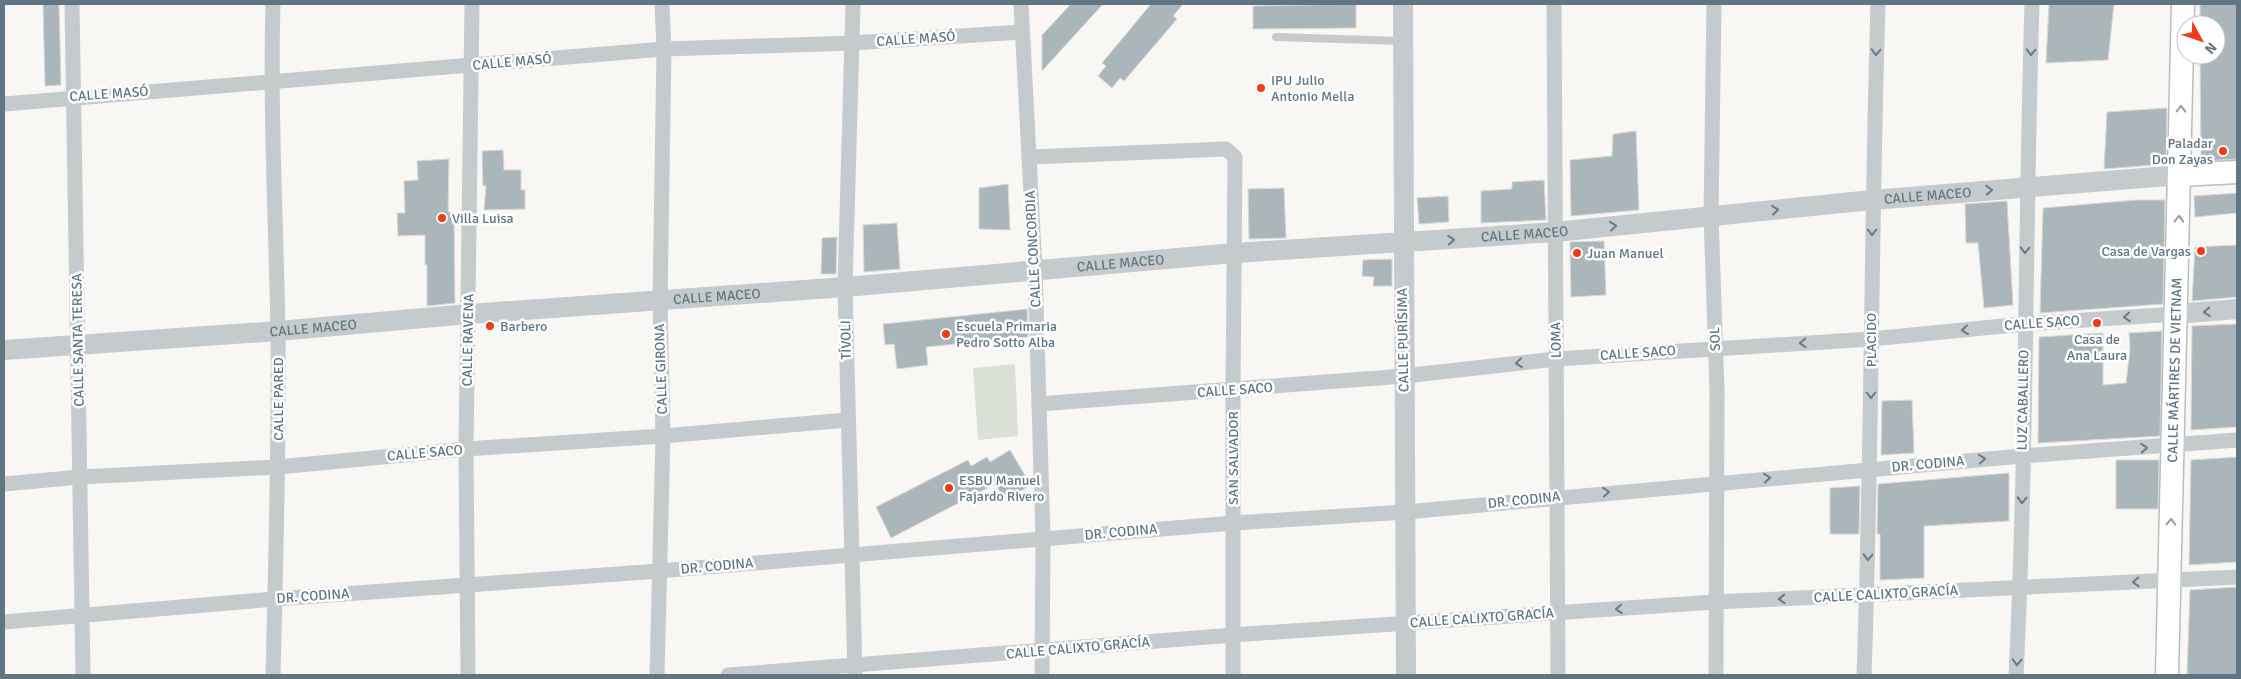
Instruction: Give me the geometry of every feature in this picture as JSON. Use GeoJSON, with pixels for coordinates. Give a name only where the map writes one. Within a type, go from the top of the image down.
{"type":"FeatureCollection","features":[{"type":"Feature","properties":{"kind":"main road","name":"CALLE MÁRTIRES DE VIETNAM"},"geometry":{"type":"LineString","coordinates":[[2167,675],[2183,4]]}},
{"type":"Feature","properties":{"kind":"main road","name":"CALLE MACEO"},"geometry":{"type":"LineString","coordinates":[[2180,175],[2237,172]]}},
{"type":"Feature","properties":{"kind":"street","name":"CALLE SANTA TERESA"},"geometry":{"type":"LineString","coordinates":[[72,4],[83,675]]}},
{"type":"Feature","properties":{"kind":"street","name":"CALLE PARED"},"geometry":{"type":"LineString","coordinates":[[273,4],[271,82],[278,331],[278,467],[273,675]]}},
{"type":"Feature","properties":{"kind":"street","name":"CALLE RAVENA"},"geometry":{"type":"LineString","coordinates":[[468,675],[466,449],[472,4]]}},
{"type":"Feature","properties":{"kind":"street","name":"CALLE GIRONA"},"geometry":{"type":"LineString","coordinates":[[657,675],[663,436],[660,301],[664,49],[662,4]]}},
{"type":"Feature","properties":{"kind":"street","name":"TÍVOLI"},"geometry":{"type":"LineString","coordinates":[[853,4],[845,287],[855,670]]}},
{"type":"Feature","properties":{"kind":"street","name":"CALLE CONCORDIA"},"geometry":{"type":"LineString","coordinates":[[1021,4],[1035,271],[1042,539],[1042,675]]}},
{"type":"Feature","properties":{"kind":"street","name":"CALLE PURÍSIMA"},"geometry":{"type":"LineString","coordinates":[[1402,4],[1406,675]]}},
{"type":"Feature","properties":{"kind":"street","name":"LOMA"},"geometry":{"type":"LineString","coordinates":[[1554,4],[1558,675]]}},
{"type":"Feature","properties":{"kind":"street","name":"SOL"},"geometry":{"type":"LineString","coordinates":[[1714,4],[1711,216],[1715,348],[1716,675]]}},
{"type":"Feature","properties":{"kind":"street","name":"PLACIDO"},"geometry":{"type":"LineString","coordinates":[[1864,675],[1871,470],[1872,200],[1878,4]]}},
{"type":"Feature","properties":{"kind":"street","name":"LUZ CABALLERO"},"geometry":{"type":"LineString","coordinates":[[2016,675],[2021,586],[2026,187],[2032,4]]}},
{"type":"Feature","properties":{"kind":"street","name":"CALLE MASÓ"},"geometry":{"type":"LineString","coordinates":[[4,104],[664,49],[852,43],[1022,32]]}},
{"type":"Feature","properties":{"kind":"street","name":"SAN SALVADOR"},"geometry":{"type":"LineString","coordinates":[[1029,157],[1226,149],[1235,157],[1233,675]]}},
{"type":"Feature","properties":{"kind":"street","name":"CALLE MACEO"},"geometry":{"type":"LineString","coordinates":[[4,350],[278,331],[469,314],[845,287],[1235,254],[1555,232],[1872,200],[2180,175]]}},
{"type":"Feature","properties":{"kind":"street","name":"CALLE SACO"},"geometry":{"type":"LineString","coordinates":[[1039,404],[1404,376],[1556,359],[1872,339],[2024,324],[2237,309]]}},
{"type":"Feature","properties":{"kind":"street","name":"CALLE SACO"},"geometry":{"type":"LineString","coordinates":[[4,484],[80,477],[278,467],[466,449],[663,436],[847,420]]}},
{"type":"Feature","properties":{"kind":"street","name":"DR. CODINA"},"geometry":{"type":"LineString","coordinates":[[4,622],[466,584],[659,571],[1234,523],[1406,512],[1716,482],[2237,440]]}},
{"type":"Feature","properties":{"kind":"street","name":"CALLE CALIXTO GRACÍA"},"geometry":{"type":"LineString","coordinates":[[728,675],[855,670],[1041,651],[1233,635],[1715,602],[2237,577]]}},
{"type":"Feature","properties":{"kind":"lane"},"geometry":{"type":"LineString","coordinates":[[1276,37],[1402,41]]}},
{"type":"Feature","properties":{"kind":"shaded area"},"geometry":{"type":"Polygon","coordinates":[[[1015,364],[1018,436],[978,440],[973,368],[1015,364]]]}},
{"type":"Feature","properties":{"kind":"building"},"geometry":{"type":"Polygon","coordinates":[[[43,4],[59,4],[61,85],[45,86],[43,4]]]}},
{"type":"Feature","properties":{"kind":"building"},"geometry":{"type":"Polygon","coordinates":[[[1071,4],[1103,4],[1042,71],[1042,35],[1071,4]]]}},
{"type":"Feature","properties":{"kind":"building"},"geometry":{"type":"Polygon","coordinates":[[[1151,4],[1183,4],[1173,16],[1177,19],[1124,81],[1120,78],[1112,88],[1098,76],[1106,66],[1102,63],[1151,4]]]}},
{"type":"Feature","properties":{"kind":"building"},"geometry":{"type":"Polygon","coordinates":[[[1356,4],[1356,28],[1253,29],[1253,6],[1356,4]]]}},
{"type":"Feature","properties":{"kind":"building"},"geometry":{"type":"Polygon","coordinates":[[[2049,4],[2114,4],[2108,60],[2046,63],[2049,4]]]}},
{"type":"Feature","properties":{"kind":"building"},"geometry":{"type":"Polygon","coordinates":[[[2200,4],[2237,4],[2237,159],[2201,161],[2200,65],[2226,65],[2226,15],[2200,15],[2200,4]]]}},
{"type":"Feature","properties":{"kind":"building"},"geometry":{"type":"Polygon","coordinates":[[[2167,108],[2166,164],[2104,169],[2107,112],[2167,108]]]}},
{"type":"Feature","properties":{"kind":"building"},"geometry":{"type":"Polygon","coordinates":[[[1636,131],[1639,210],[1571,216],[1570,160],[1612,156],[1613,134],[1636,131]]]}},
{"type":"Feature","properties":{"kind":"building"},"geometry":{"type":"Polygon","coordinates":[[[503,150],[504,170],[521,170],[521,190],[525,190],[525,209],[484,210],[486,186],[483,186],[482,151],[503,150]]]}},
{"type":"Feature","properties":{"kind":"building"},"geometry":{"type":"Polygon","coordinates":[[[449,159],[448,212],[454,212],[455,303],[427,306],[425,235],[398,236],[397,213],[405,213],[404,181],[418,180],[417,161],[449,159]]]}},
{"type":"Feature","properties":{"kind":"building"},"geometry":{"type":"Polygon","coordinates":[[[1544,180],[1546,220],[1481,223],[1481,191],[1512,189],[1512,182],[1544,180]]]}},
{"type":"Feature","properties":{"kind":"building"},"geometry":{"type":"Polygon","coordinates":[[[1008,184],[1010,230],[979,229],[979,188],[1008,184]]]}},
{"type":"Feature","properties":{"kind":"building"},"geometry":{"type":"Polygon","coordinates":[[[1284,188],[1286,238],[1249,239],[1248,189],[1284,188]]]}},
{"type":"Feature","properties":{"kind":"building"},"geometry":{"type":"Polygon","coordinates":[[[2237,193],[2237,213],[2195,217],[2194,196],[2237,193]]]}},
{"type":"Feature","properties":{"kind":"building"},"geometry":{"type":"Polygon","coordinates":[[[1448,196],[1449,222],[1419,224],[1417,198],[1448,196]]]}},
{"type":"Feature","properties":{"kind":"building"},"geometry":{"type":"Polygon","coordinates":[[[2136,200],[2165,200],[2163,304],[2040,313],[2043,208],[2136,200]]]}},
{"type":"Feature","properties":{"kind":"building"},"geometry":{"type":"Polygon","coordinates":[[[2007,201],[2013,305],[1984,308],[1978,243],[1966,243],[1965,204],[2007,201]]]}},
{"type":"Feature","properties":{"kind":"building"},"geometry":{"type":"Polygon","coordinates":[[[897,223],[900,269],[864,272],[863,225],[897,223]]]}},
{"type":"Feature","properties":{"kind":"building"},"geometry":{"type":"Polygon","coordinates":[[[837,237],[836,274],[821,274],[822,238],[837,237]]]}},
{"type":"Feature","properties":{"kind":"building"},"geometry":{"type":"Polygon","coordinates":[[[1604,241],[1606,295],[1571,297],[1570,242],[1604,241]]]}},
{"type":"Feature","properties":{"kind":"building"},"geometry":{"type":"Polygon","coordinates":[[[2237,245],[2237,297],[2192,301],[2195,247],[2237,245]]]}},
{"type":"Feature","properties":{"kind":"building"},"geometry":{"type":"Polygon","coordinates":[[[1392,259],[1392,286],[1373,286],[1374,277],[1362,276],[1363,260],[1392,259]]]}},
{"type":"Feature","properties":{"kind":"building"},"geometry":{"type":"Polygon","coordinates":[[[1027,309],[1028,337],[926,347],[928,365],[897,369],[894,344],[885,345],[883,324],[1027,309]]]}},
{"type":"Feature","properties":{"kind":"building"},"geometry":{"type":"Polygon","coordinates":[[[2237,324],[2237,427],[2191,430],[2192,326],[2237,324]]]}},
{"type":"Feature","properties":{"kind":"building"},"geometry":{"type":"Polygon","coordinates":[[[2162,331],[2160,436],[2038,443],[2039,337],[2103,333],[2103,385],[2126,383],[2130,349],[2129,333],[2162,331]]]}},
{"type":"Feature","properties":{"kind":"building"},"geometry":{"type":"Polygon","coordinates":[[[1912,400],[1914,453],[1881,455],[1882,401],[1912,400]]]}},
{"type":"Feature","properties":{"kind":"building"},"geometry":{"type":"Polygon","coordinates":[[[1010,450],[1031,485],[1005,500],[995,484],[891,538],[876,507],[968,460],[971,466],[987,457],[990,462],[1010,450]]]}},
{"type":"Feature","properties":{"kind":"building"},"geometry":{"type":"Polygon","coordinates":[[[2237,457],[2237,562],[2189,565],[2191,460],[2237,457]]]}},
{"type":"Feature","properties":{"kind":"building"},"geometry":{"type":"Polygon","coordinates":[[[2116,460],[2159,460],[2158,509],[2116,509],[2116,460]]]}},
{"type":"Feature","properties":{"kind":"building"},"geometry":{"type":"Polygon","coordinates":[[[2009,473],[2009,521],[1924,526],[1924,578],[1880,580],[1880,534],[1877,534],[1878,484],[2009,473]]]}},
{"type":"Feature","properties":{"kind":"building"},"geometry":{"type":"Polygon","coordinates":[[[1860,486],[1859,534],[1830,534],[1830,488],[1860,486]]]}},
{"type":"Feature","properties":{"kind":"building"},"geometry":{"type":"Polygon","coordinates":[[[2237,587],[2237,675],[2187,675],[2190,590],[2237,587]]]}},
{"type":"Feature","properties":{"kind":"place","name":"IPU Julio Antonio Mella"},"geometry":{"type":"Point","coordinates":[1261,88]}},
{"type":"Feature","properties":{"kind":"place","name":"Paladar Don Zayas"},"geometry":{"type":"Point","coordinates":[2223,151]}},
{"type":"Feature","properties":{"kind":"place","name":"Villa Luisa"},"geometry":{"type":"Point","coordinates":[442,218]}},
{"type":"Feature","properties":{"kind":"place","name":"Casa de Vargas"},"geometry":{"type":"Point","coordinates":[2201,251]}},
{"type":"Feature","properties":{"kind":"place","name":"Juan Manuel"},"geometry":{"type":"Point","coordinates":[1577,253]}},
{"type":"Feature","properties":{"kind":"place","name":"Casa de Ana Laura"},"geometry":{"type":"Point","coordinates":[2097,323]}},
{"type":"Feature","properties":{"kind":"place","name":"Barbero"},"geometry":{"type":"Point","coordinates":[490,326]}},
{"type":"Feature","properties":{"kind":"place","name":"Escuela Primaria Pedro Sotto Alba"},"geometry":{"type":"Point","coordinates":[946,334]}},
{"type":"Feature","properties":{"kind":"place","name":"ESBU Manuel Fajardo Rivero"},"geometry":{"type":"Point","coordinates":[949,488]}}]}
